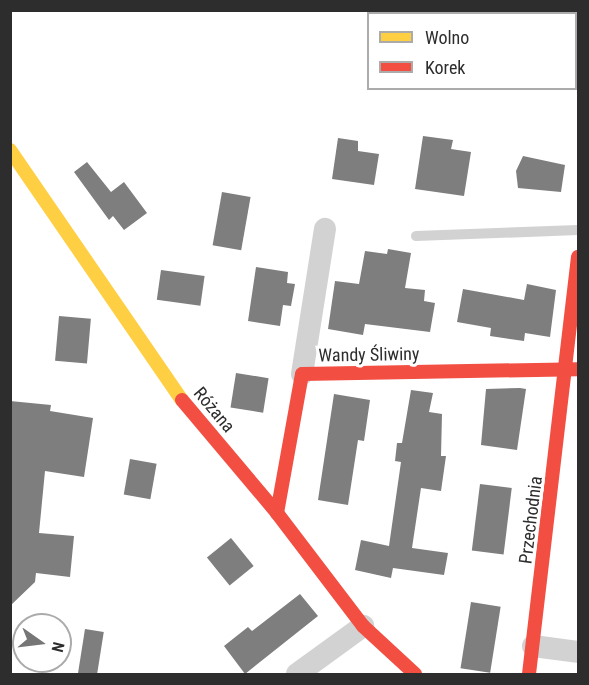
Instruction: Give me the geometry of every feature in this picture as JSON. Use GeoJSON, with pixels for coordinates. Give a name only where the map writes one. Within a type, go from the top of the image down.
{"type":"FeatureCollection","features":[{"type":"Feature","properties":{"kind":"street","name":"Różana"},"geometry":{"type":"LineString","coordinates":[[10,150],[162,376],[277,513],[363,626],[415,675]]}},
{"type":"Feature","properties":{"kind":"street"},"geometry":{"type":"LineString","coordinates":[[302,374],[325,229]]}},
{"type":"Feature","properties":{"kind":"street","name":"Przechodnia"},"geometry":{"type":"LineString","coordinates":[[529,675],[573,369],[579,257]]}},
{"type":"Feature","properties":{"kind":"street","name":"Wandy Śliwiny"},"geometry":{"type":"LineString","coordinates":[[277,513],[302,374],[573,369]]}},
{"type":"Feature","properties":{"kind":"street"},"geometry":{"type":"LineString","coordinates":[[297,675],[363,626]]}},
{"type":"Feature","properties":{"kind":"street"},"geometry":{"type":"LineString","coordinates":[[533,646],[579,652]]}},
{"type":"Feature","properties":{"kind":"lane"},"geometry":{"type":"LineString","coordinates":[[416,236],[579,230]]}},
{"type":"Feature","properties":{"kind":"building"},"geometry":{"type":"Polygon","coordinates":[[[423,136],[453,140],[451,149],[471,152],[464,196],[415,189],[423,136]]]}},
{"type":"Feature","properties":{"kind":"building"},"geometry":{"type":"Polygon","coordinates":[[[338,138],[358,141],[358,151],[379,154],[374,185],[332,179],[338,138]]]}},
{"type":"Feature","properties":{"kind":"building"},"geometry":{"type":"Polygon","coordinates":[[[523,156],[565,165],[561,192],[518,188],[516,171],[523,156]]]}},
{"type":"Feature","properties":{"kind":"building"},"geometry":{"type":"Polygon","coordinates":[[[87,162],[111,192],[124,182],[147,213],[124,230],[113,216],[109,220],[74,172],[87,162]]]}},
{"type":"Feature","properties":{"kind":"building"},"geometry":{"type":"Polygon","coordinates":[[[222,192],[251,197],[241,250],[213,245],[222,192]]]}},
{"type":"Feature","properties":{"kind":"building"},"geometry":{"type":"Polygon","coordinates":[[[388,249],[411,253],[405,288],[425,290],[424,301],[435,303],[430,332],[365,324],[363,335],[328,329],[335,281],[359,284],[365,251],[387,254],[388,249]]]}},
{"type":"Feature","properties":{"kind":"building"},"geometry":{"type":"Polygon","coordinates":[[[256,267],[288,272],[287,283],[295,284],[291,306],[283,305],[280,326],[248,321],[256,267]]]}},
{"type":"Feature","properties":{"kind":"building"},"geometry":{"type":"Polygon","coordinates":[[[161,270],[205,276],[200,306],[157,300],[161,270]]]}},
{"type":"Feature","properties":{"kind":"building"},"geometry":{"type":"Polygon","coordinates":[[[527,284],[556,290],[550,337],[525,333],[524,341],[490,336],[491,328],[457,322],[463,289],[524,300],[527,284]]]}},
{"type":"Feature","properties":{"kind":"building"},"geometry":{"type":"Polygon","coordinates":[[[59,316],[91,319],[87,364],[55,361],[59,316]]]}},
{"type":"Feature","properties":{"kind":"building"},"geometry":{"type":"Polygon","coordinates":[[[236,373],[269,378],[263,413],[231,408],[236,373]]]}},
{"type":"Feature","properties":{"kind":"building"},"geometry":{"type":"Polygon","coordinates":[[[486,389],[526,389],[517,450],[481,445],[486,389]]]}},
{"type":"Feature","properties":{"kind":"building"},"geometry":{"type":"Polygon","coordinates":[[[411,390],[433,393],[429,412],[442,414],[441,456],[446,456],[441,491],[421,488],[412,548],[448,553],[444,575],[393,568],[391,578],[355,570],[361,540],[389,546],[401,462],[395,461],[397,443],[402,443],[411,390]]]}},
{"type":"Feature","properties":{"kind":"building"},"geometry":{"type":"Polygon","coordinates":[[[334,394],[370,400],[364,441],[358,440],[348,505],[318,500],[334,394]]]}},
{"type":"Feature","properties":{"kind":"building"},"geometry":{"type":"Polygon","coordinates":[[[10,401],[51,405],[50,411],[93,418],[84,477],[45,471],[39,533],[74,536],[70,577],[36,573],[35,582],[10,606],[10,401]]]}},
{"type":"Feature","properties":{"kind":"building"},"geometry":{"type":"Polygon","coordinates":[[[130,459],[157,464],[150,499],[124,494],[130,459]]]}},
{"type":"Feature","properties":{"kind":"building"},"geometry":{"type":"Polygon","coordinates":[[[480,484],[512,488],[504,554],[472,551],[480,484]]]}},
{"type":"Feature","properties":{"kind":"building"},"geometry":{"type":"Polygon","coordinates":[[[231,538],[254,566],[230,585],[207,558],[231,538]]]}},
{"type":"Feature","properties":{"kind":"building"},"geometry":{"type":"Polygon","coordinates":[[[300,594],[318,616],[245,674],[224,646],[248,627],[252,631],[300,594]]]}},
{"type":"Feature","properties":{"kind":"building"},"geometry":{"type":"Polygon","coordinates":[[[471,602],[501,607],[490,673],[461,668],[471,602]]]}},
{"type":"Feature","properties":{"kind":"building"},"geometry":{"type":"Polygon","coordinates":[[[85,629],[104,632],[97,674],[78,674],[85,629]]]}},
{"type":"Feature","properties":{"kind":"traffic: slow"},"geometry":{"type":"LineString","coordinates":[[10,150],[182,400]]}},
{"type":"Feature","properties":{"kind":"traffic: jam"},"geometry":{"type":"LineString","coordinates":[[529,674],[578,257]]}},
{"type":"Feature","properties":{"kind":"traffic: jam"},"geometry":{"type":"LineString","coordinates":[[277,513],[302,374],[578,369]]}},
{"type":"Feature","properties":{"kind":"traffic: jam"},"geometry":{"type":"LineString","coordinates":[[182,400],[277,513],[363,626],[415,674]]}}]}
